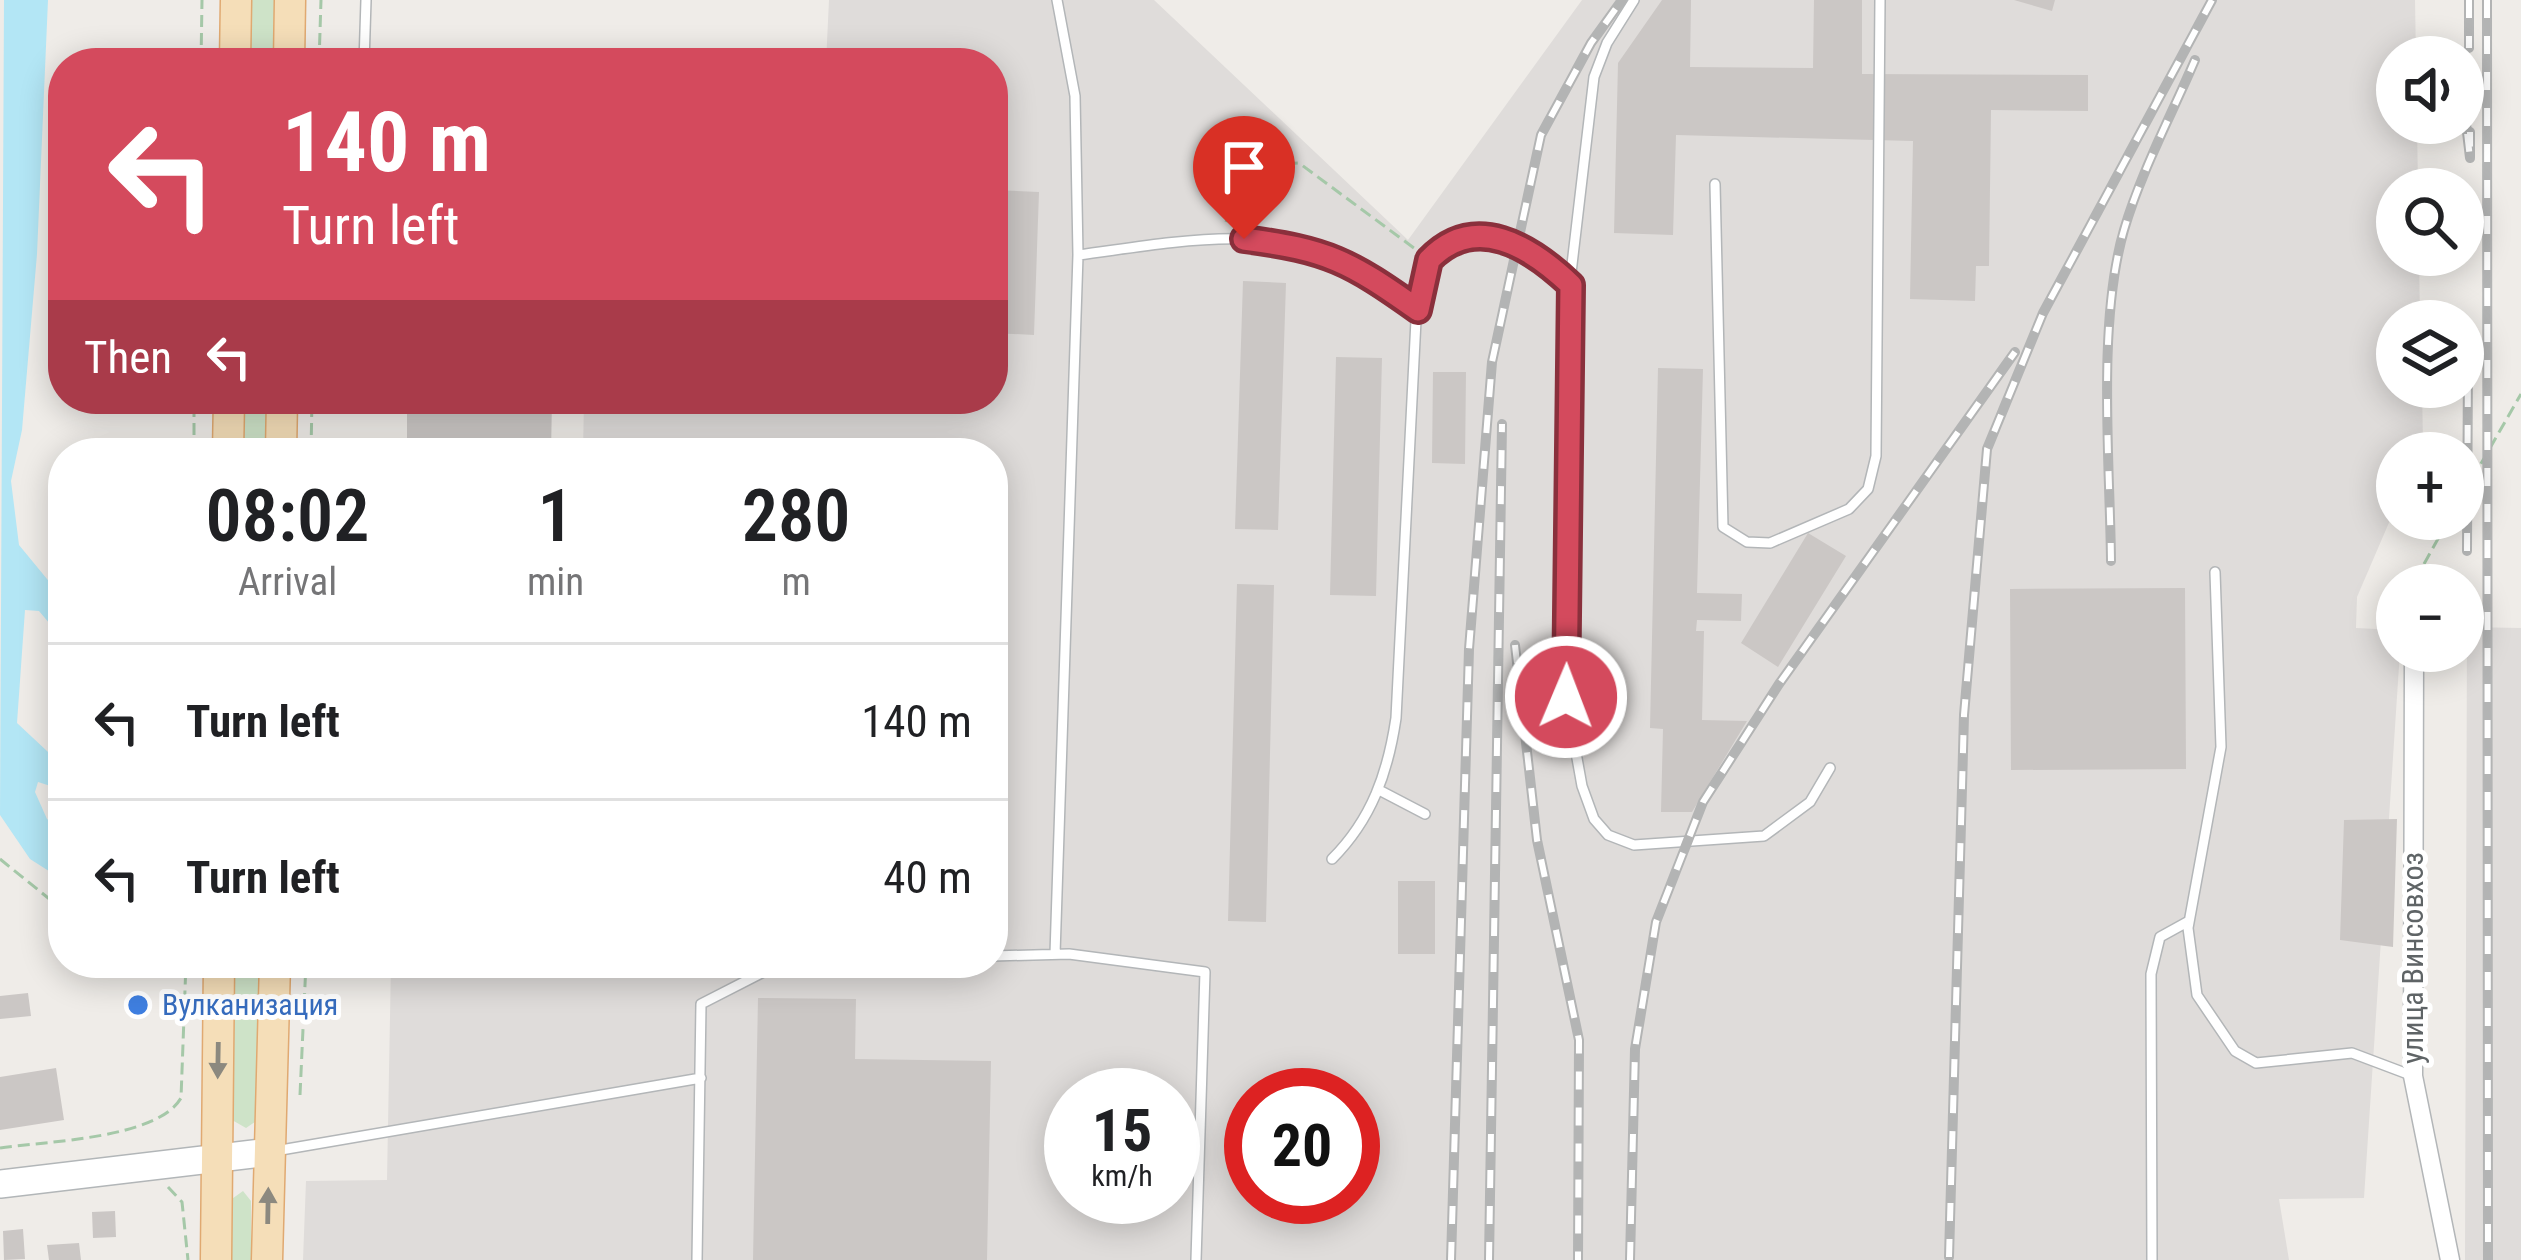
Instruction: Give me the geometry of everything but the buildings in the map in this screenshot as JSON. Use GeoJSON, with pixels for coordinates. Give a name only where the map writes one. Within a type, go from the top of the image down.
{"type":"FeatureCollection","features":[{"type":"Feature","properties":{"kind":"main road"},"geometry":{"type":"LineString","coordinates":[[235,48],[236,0]]}},
{"type":"Feature","properties":{"kind":"main road"},"geometry":{"type":"LineString","coordinates":[[289,48],[290,0]]}},
{"type":"Feature","properties":{"kind":"main road"},"geometry":{"type":"LineString","coordinates":[[216,1260],[219,978]]}},
{"type":"Feature","properties":{"kind":"main road"},"geometry":{"type":"LineString","coordinates":[[267,1260],[275,978]]}},
{"type":"Feature","properties":{"kind":"main road"},"geometry":{"type":"LineString","coordinates":[[0,1184],[270,1152]]}},
{"type":"Feature","properties":{"kind":"street","name":"улица Винсовхоз"},"geometry":{"type":"LineString","coordinates":[[2414,672],[2413,1076],[2450,1260]]}},
{"type":"Feature","properties":{"kind":"lane"},"geometry":{"type":"LineString","coordinates":[[365,48],[367,0]]}},
{"type":"Feature","properties":{"kind":"lane"},"geometry":{"type":"LineString","coordinates":[[1055,955],[1078,255],[1076,96],[1057,0]]}},
{"type":"Feature","properties":{"kind":"lane"},"geometry":{"type":"LineString","coordinates":[[1634,0],[1606,43],[1594,77],[1571,285],[1566,697],[1582,786],[1594,819],[1608,836],[1634,845],[1764,836],[1810,802],[1830,768]]}},
{"type":"Feature","properties":{"kind":"lane"},"geometry":{"type":"LineString","coordinates":[[1715,184],[1723,527],[1747,542],[1770,543],[1849,509],[1868,490],[1876,456],[1880,0]]}},
{"type":"Feature","properties":{"kind":"lane"},"geometry":{"type":"LineString","coordinates":[[1333,859],[1360,826],[1388,773],[1396,718],[1418,310],[1429,260],[1462,236],[1493,235],[1548,263],[1571,285]]}},
{"type":"Feature","properties":{"kind":"lane"},"geometry":{"type":"LineString","coordinates":[[1078,255],[1244,239],[1316,248],[1352,263],[1418,310]]}},
{"type":"Feature","properties":{"kind":"lane"},"geometry":{"type":"LineString","coordinates":[[2215,572],[2221,747],[2189,921],[2197,994],[2235,1051],[2256,1063],[2352,1053],[2413,1076]]}},
{"type":"Feature","properties":{"kind":"lane"},"geometry":{"type":"LineString","coordinates":[[1379,790],[1425,814]]}},
{"type":"Feature","properties":{"kind":"lane"},"geometry":{"type":"LineString","coordinates":[[2152,1260],[2151,974],[2160,938],[2189,921]]}},
{"type":"Feature","properties":{"kind":"lane"},"geometry":{"type":"LineString","coordinates":[[1008,956],[1055,955],[1204,972],[1196,1260]]}},
{"type":"Feature","properties":{"kind":"lane"},"geometry":{"type":"LineString","coordinates":[[697,1260],[700,1004],[752,978]]}},
{"type":"Feature","properties":{"kind":"lane"},"geometry":{"type":"LineString","coordinates":[[270,1152],[701,1078]]}},
{"type":"Feature","properties":{"kind":"path"},"geometry":{"type":"LineString","coordinates":[[201,48],[202,0]]}},
{"type":"Feature","properties":{"kind":"path"},"geometry":{"type":"LineString","coordinates":[[319,48],[321,0]]}},
{"type":"Feature","properties":{"kind":"path"},"geometry":{"type":"LineString","coordinates":[[1201,241],[1221,231],[1235,189],[1248,178],[1276,164],[1299,163],[1429,260]]}},
{"type":"Feature","properties":{"kind":"path"},"geometry":{"type":"LineString","coordinates":[[2484,458],[2520,395]]}},
{"type":"Feature","properties":{"kind":"path"},"geometry":{"type":"LineString","coordinates":[[0,859],[48,898]]}},
{"type":"Feature","properties":{"kind":"path"},"geometry":{"type":"LineString","coordinates":[[0,1148],[142,1126],[173,1112],[181,1098],[185,978]]}},
{"type":"Feature","properties":{"kind":"path"},"geometry":{"type":"LineString","coordinates":[[300,1095],[305,978]]}},
{"type":"Feature","properties":{"kind":"path"},"geometry":{"type":"LineString","coordinates":[[153,1186],[167,1187],[182,1202],[188,1260]]}},
{"type":"Feature","properties":{"kind":"shaded area"},"geometry":{"type":"Polygon","coordinates":[[[829,0],[1154,0],[1408,240],[1582,0],[2415,0],[2416,36],[2376,36],[2376,144],[2417,144],[2418,168],[2376,168],[2376,276],[2419,276],[2420,300],[2376,300],[2376,408],[2422,408],[2423,432],[2376,432],[2376,540],[2382,540],[2357,597],[2356,628],[2376,629],[2376,672],[2399,672],[2364,1198],[2279,1199],[2289,1260],[303,1260],[306,1181],[387,1180],[391,978],[1008,978],[1008,438],[583,438],[584,414],[1008,414],[1008,48],[827,48],[829,0]]]}},
{"type":"Feature","properties":{"kind":"shaded area"},"geometry":{"type":"Polygon","coordinates":[[[2484,627],[2521,628],[2521,1260],[2465,1260],[2467,672],[2484,672],[2484,627]]]}},
{"type":"Feature","properties":{"kind":"green space"},"geometry":{"type":"Polygon","coordinates":[[[247,0],[278,0],[276,48],[247,48],[247,0]]]}},
{"type":"Feature","properties":{"kind":"green space"},"geometry":{"type":"Polygon","coordinates":[[[238,414],[270,414],[269,438],[237,438],[238,414]]]}},
{"type":"Feature","properties":{"kind":"green space"},"geometry":{"type":"Polygon","coordinates":[[[231,978],[262,978],[258,1120],[246,1128],[232,1120],[231,978]]]}},
{"type":"Feature","properties":{"kind":"green space"},"geometry":{"type":"Polygon","coordinates":[[[243,1191],[251,1201],[251,1260],[229,1260],[229,1201],[243,1191]]]}},
{"type":"Feature","properties":{"kind":"water"},"geometry":{"type":"Polygon","coordinates":[[[4,0],[48,0],[37,254],[22,430],[11,481],[19,545],[48,580],[48,622],[39,611],[25,610],[17,723],[48,752],[48,785],[38,782],[35,792],[48,820],[48,870],[30,859],[0,815],[4,0]]]}},
{"type":"Feature","properties":{"kind":"railway"},"geometry":{"type":"LineString","coordinates":[[1451,1260],[1469,649],[1492,362],[1541,135],[1591,43],[1622,0]]}},
{"type":"Feature","properties":{"kind":"railway"},"geometry":{"type":"LineString","coordinates":[[1949,1257],[1964,715],[1987,449],[2043,313],[2212,0]]}},
{"type":"Feature","properties":{"kind":"railway"},"geometry":{"type":"LineString","coordinates":[[2469,0],[2469,36]]}},
{"type":"Feature","properties":{"kind":"railway"},"geometry":{"type":"LineString","coordinates":[[2487,0],[2488,1260]]}},
{"type":"Feature","properties":{"kind":"railway"},"geometry":{"type":"LineString","coordinates":[[2111,561],[2107,394],[2116,267],[2139,187],[2195,60]]}},
{"type":"Feature","properties":{"kind":"railway"},"geometry":{"type":"LineString","coordinates":[[2468,144],[2470,158],[2470,144]]}},
{"type":"Feature","properties":{"kind":"railway"},"geometry":{"type":"LineString","coordinates":[[1630,1260],[1635,1049],[1656,922],[1703,802],[1779,684],[2015,352]]}},
{"type":"Feature","properties":{"kind":"railway"},"geometry":{"type":"LineString","coordinates":[[2467,551],[2468,408]]}},
{"type":"Feature","properties":{"kind":"railway"},"geometry":{"type":"LineString","coordinates":[[1489,1260],[1502,424]]}},
{"type":"Feature","properties":{"kind":"railway"},"geometry":{"type":"LineString","coordinates":[[1515,645],[1537,840],[1579,1040],[1578,1260]]}},
{"type":"Feature","properties":{"kind":"place","name":"Вулканизация"},"geometry":{"type":"Point","coordinates":[138,1005]}},
{"type":"Feature","properties":{"kind":"route"},"geometry":{"type":"LineString","coordinates":[[1244,239],[1316,248],[1352,263],[1418,310],[1429,260],[1446,242],[1462,236],[1493,235],[1516,245],[1548,263],[1571,285],[1566,697]]}}]}
